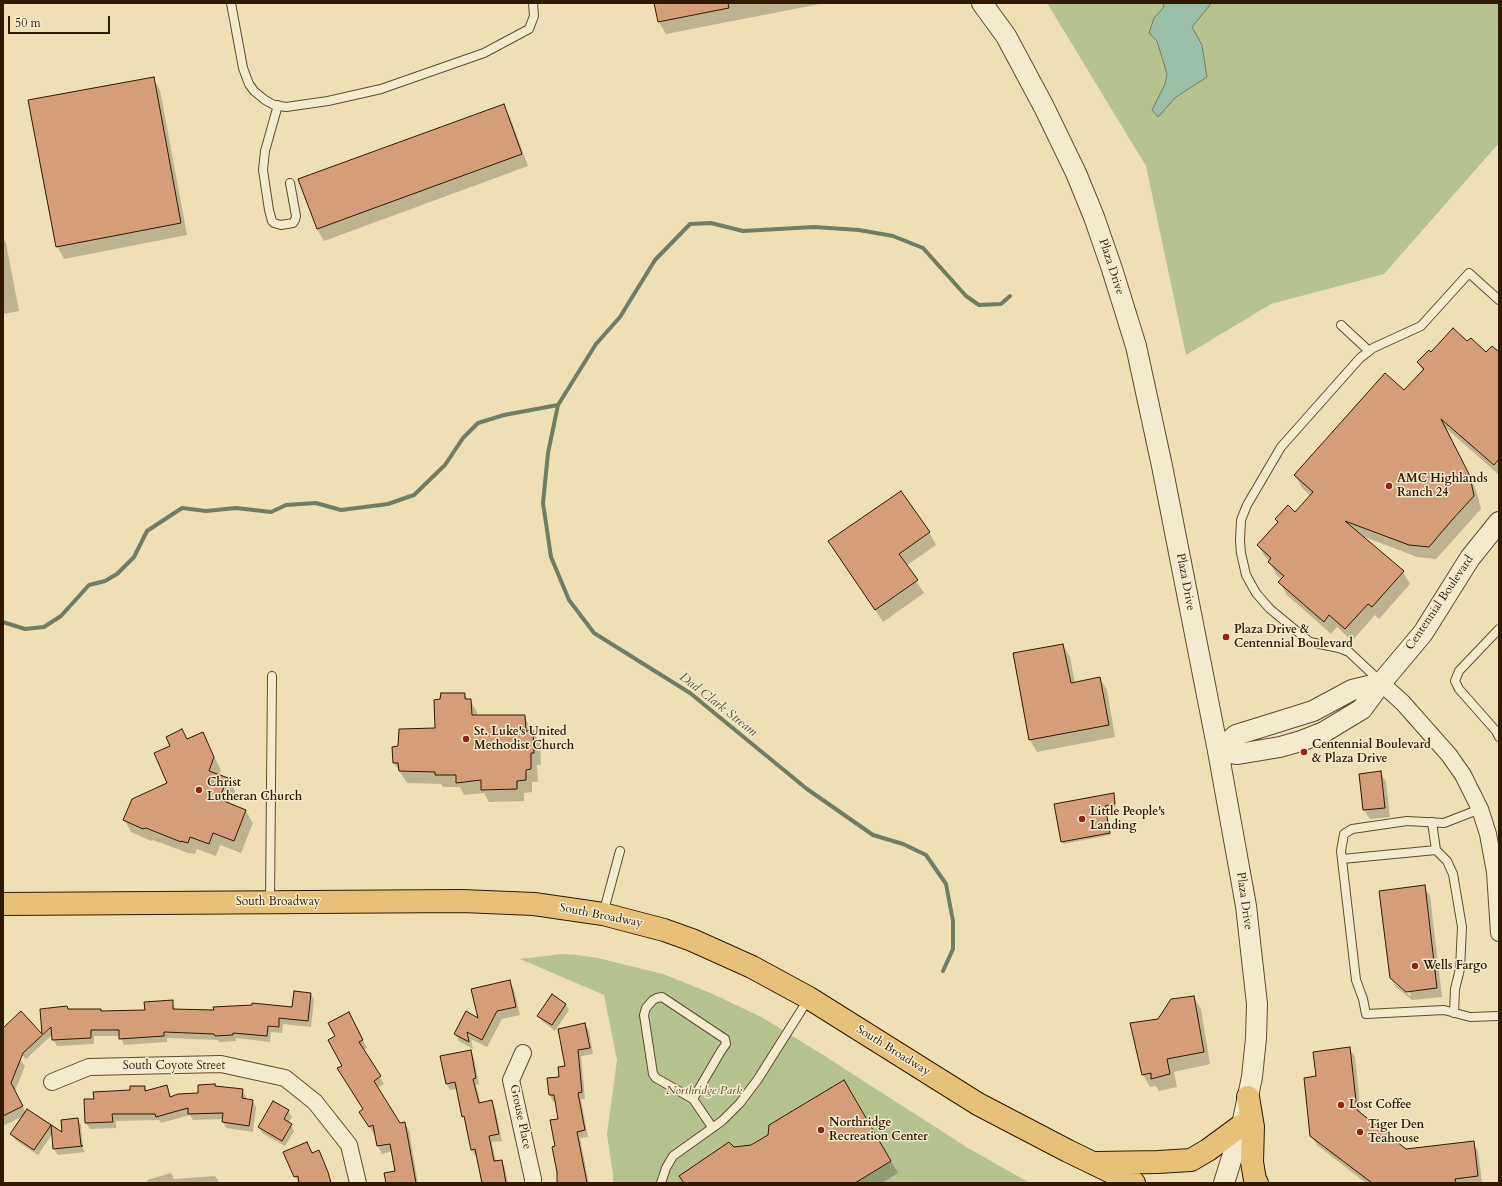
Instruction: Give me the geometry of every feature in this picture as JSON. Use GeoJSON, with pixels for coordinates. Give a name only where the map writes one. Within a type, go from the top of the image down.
{"type":"FeatureCollection","features":[{"type":"Feature","properties":{"kind":"main road","name":"South Broadway"},"geometry":{"type":"LineString","coordinates":[[3,904],[462,901],[534,904],[603,914],[664,930],[692,940],[752,966],[809,998],[978,1104],[1134,1183]]}},
{"type":"Feature","properties":{"kind":"main road"},"geometry":{"type":"LineString","coordinates":[[1248,1097],[1252,1127],[1252,1162],[1255,1180],[1257,1183]]}},
{"type":"Feature","properties":{"kind":"main road"},"geometry":{"type":"LineString","coordinates":[[1092,1162],[1158,1162],[1191,1160],[1208,1150],[1242,1125]]}},
{"type":"Feature","properties":{"kind":"street","name":"Plaza Drive"},"geometry":{"type":"LineString","coordinates":[[985,5],[1006,36],[1044,107],[1094,217],[1112,269],[1139,361],[1163,474],[1218,751],[1246,906],[1257,1004],[1256,1038],[1252,1077],[1242,1125],[1224,1183]]}},
{"type":"Feature","properties":{"kind":"street","name":"Centennial Boulevard"},"geometry":{"type":"LineString","coordinates":[[1382,683],[1423,633],[1470,558],[1499,522]]}},
{"type":"Feature","properties":{"kind":"street"},"geometry":{"type":"LineString","coordinates":[[1218,751],[1236,735],[1261,726],[1306,714],[1352,690],[1382,683],[1403,703],[1449,755],[1463,775],[1480,809],[1488,834],[1497,872],[1499,933]]}},
{"type":"Feature","properties":{"kind":"street","name":"Grouse Place"},"geometry":{"type":"LineString","coordinates":[[523,1053],[511,1080],[533,1183]]}},
{"type":"Feature","properties":{"kind":"street","name":"South Coyote Street"},"geometry":{"type":"LineString","coordinates":[[52,1082],[89,1067],[222,1064],[285,1078],[315,1102],[349,1145],[358,1183]]}},
{"type":"Feature","properties":{"kind":"lane"},"geometry":{"type":"LineString","coordinates":[[231,3],[243,68],[249,84],[254,91],[265,100],[278,105],[286,106],[328,101],[381,89],[484,53],[529,29],[534,16],[532,3]]}},
{"type":"Feature","properties":{"kind":"lane"},"geometry":{"type":"LineString","coordinates":[[278,105],[265,151],[263,170],[269,210],[274,223],[293,223],[296,220],[290,183]]}},
{"type":"Feature","properties":{"kind":"lane"},"geometry":{"type":"LineString","coordinates":[[1382,683],[1349,652],[1339,648],[1310,642],[1270,609],[1256,593],[1246,575],[1241,553],[1241,520],[1247,505],[1281,448],[1360,358],[1369,351],[1421,326],[1469,273],[1499,300]]}},
{"type":"Feature","properties":{"kind":"lane"},"geometry":{"type":"LineString","coordinates":[[1341,325],[1369,351]]}},
{"type":"Feature","properties":{"kind":"lane"},"geometry":{"type":"LineString","coordinates":[[1499,629],[1459,671],[1455,681],[1458,689],[1499,736]]}},
{"type":"Feature","properties":{"kind":"lane"},"geometry":{"type":"LineString","coordinates":[[270,902],[272,676]]}},
{"type":"Feature","properties":{"kind":"lane"},"geometry":{"type":"LineString","coordinates":[[1480,809],[1444,823],[1407,821],[1352,830],[1344,834],[1341,852],[1356,980],[1363,999],[1366,1014],[1444,1010],[1470,1017],[1499,1016]]}},
{"type":"Feature","properties":{"kind":"lane"},"geometry":{"type":"LineString","coordinates":[[1432,822],[1436,850],[1447,861],[1453,874],[1462,927],[1460,969],[1455,989],[1454,1013]]}},
{"type":"Feature","properties":{"kind":"lane"},"geometry":{"type":"LineString","coordinates":[[1342,859],[1436,850]]}},
{"type":"Feature","properties":{"kind":"lane"},"geometry":{"type":"LineString","coordinates":[[603,914],[620,851]]}},
{"type":"Feature","properties":{"kind":"lane"},"geometry":{"type":"LineString","coordinates":[[693,1099],[726,1044],[725,1038],[662,997],[657,998],[653,1000],[644,1015],[653,1074],[656,1078],[693,1099],[712,1127]]}},
{"type":"Feature","properties":{"kind":"lane"},"geometry":{"type":"LineString","coordinates":[[661,1183],[666,1168],[673,1156],[722,1121],[740,1103],[758,1079],[809,998]]}},
{"type":"Feature","properties":{"kind":"green space"},"geometry":{"type":"Polygon","coordinates":[[[1047,3],[1499,3],[1499,143],[1384,274],[1271,304],[1186,355],[1146,166],[1047,3]]]}},
{"type":"Feature","properties":{"kind":"green space","name":"Northridge Park"},"geometry":{"type":"Polygon","coordinates":[[[561,954],[598,958],[663,974],[713,994],[763,1018],[968,1148],[1030,1183],[613,1183],[607,1134],[617,1060],[604,995],[520,959],[561,954]]]}},
{"type":"Feature","properties":{"kind":"shaded area"},"geometry":{"type":"Polygon","coordinates":[[[1163,3],[1210,3],[1192,27],[1202,45],[1207,77],[1176,97],[1158,117],[1152,110],[1165,84],[1167,74],[1157,41],[1149,33],[1154,18],[1164,7],[1163,3]]]}},
{"type":"Feature","properties":{"kind":"building"},"geometry":{"type":"Polygon","coordinates":[[[654,3],[728,3],[729,8],[658,22],[654,3]]]}},
{"type":"Feature","properties":{"kind":"building"},"geometry":{"type":"Polygon","coordinates":[[[154,77],[181,223],[56,247],[28,100],[154,77]]]}},
{"type":"Feature","properties":{"kind":"building"},"geometry":{"type":"Polygon","coordinates":[[[504,104],[522,154],[317,229],[298,179],[504,104]]]}},
{"type":"Feature","properties":{"kind":"building","name":"AMC Highlands Ranch 24"},"geometry":{"type":"Polygon","coordinates":[[[1453,328],[1467,341],[1471,338],[1486,352],[1492,346],[1499,352],[1499,459],[1494,465],[1441,419],[1470,476],[1474,496],[1429,547],[1409,545],[1345,521],[1404,571],[1372,607],[1368,604],[1345,629],[1329,615],[1324,622],[1278,582],[1284,576],[1268,562],[1271,558],[1257,545],[1278,522],[1275,519],[1288,505],[1295,512],[1313,492],[1294,475],[1385,373],[1404,390],[1424,369],[1417,362],[1429,350],[1431,352],[1453,328]]]}},
{"type":"Feature","properties":{"kind":"building"},"geometry":{"type":"Polygon","coordinates":[[[901,491],[930,532],[899,554],[918,580],[875,610],[828,541],[901,491]]]}},
{"type":"Feature","properties":{"kind":"building"},"geometry":{"type":"Polygon","coordinates":[[[1063,644],[1071,683],[1100,677],[1109,725],[1029,740],[1013,653],[1063,644]]]}},
{"type":"Feature","properties":{"kind":"building","name":"St. Luke's United Methodist Church"},"geometry":{"type":"Polygon","coordinates":[[[441,693],[465,693],[465,699],[471,699],[472,715],[525,715],[526,731],[533,730],[534,753],[531,753],[531,769],[526,770],[526,780],[517,781],[517,789],[481,790],[481,780],[456,783],[456,775],[435,775],[435,772],[399,771],[398,763],[393,763],[392,747],[398,746],[399,729],[435,728],[434,700],[440,699],[441,693]]]}},
{"type":"Feature","properties":{"kind":"building","name":"Christ Lutheran Church"},"geometry":{"type":"Polygon","coordinates":[[[182,729],[187,739],[203,732],[214,757],[209,771],[228,778],[219,799],[246,810],[234,841],[213,833],[209,844],[190,837],[188,843],[181,842],[146,828],[143,829],[123,820],[132,799],[167,783],[154,753],[170,746],[166,737],[182,729]]]}},
{"type":"Feature","properties":{"kind":"building"},"geometry":{"type":"Polygon","coordinates":[[[1381,771],[1385,808],[1363,810],[1359,774],[1381,771]]]}},
{"type":"Feature","properties":{"kind":"building","name":"Little People's Landing"},"geometry":{"type":"Polygon","coordinates":[[[1114,793],[1115,804],[1105,806],[1110,833],[1061,842],[1054,804],[1114,793]]]}},
{"type":"Feature","properties":{"kind":"building"},"geometry":{"type":"Polygon","coordinates":[[[1425,885],[1437,988],[1406,992],[1390,978],[1379,891],[1425,885]]]}},
{"type":"Feature","properties":{"kind":"building"},"geometry":{"type":"Polygon","coordinates":[[[510,980],[516,1007],[497,1011],[482,1040],[467,1032],[469,1042],[454,1034],[466,1011],[478,1018],[471,989],[510,980]]]}},
{"type":"Feature","properties":{"kind":"building"},"geometry":{"type":"Polygon","coordinates":[[[294,991],[311,993],[308,1021],[279,1018],[279,1027],[268,1026],[267,1036],[233,1033],[233,1035],[215,1036],[214,1034],[164,1032],[164,1036],[119,1039],[119,1030],[91,1030],[91,1038],[52,1040],[51,1027],[23,1053],[11,1083],[23,1106],[3,1116],[3,1028],[21,1011],[42,1034],[40,1009],[67,1006],[68,1009],[101,1009],[101,1011],[145,1010],[144,1002],[173,1000],[173,1009],[214,1010],[213,1007],[252,1005],[252,1003],[292,1007],[294,991]]]}},
{"type":"Feature","properties":{"kind":"building"},"geometry":{"type":"Polygon","coordinates":[[[552,994],[566,1004],[552,1025],[537,1016],[552,994]]]}},
{"type":"Feature","properties":{"kind":"building"},"geometry":{"type":"Polygon","coordinates":[[[1194,996],[1204,1052],[1167,1059],[1170,1074],[1151,1079],[1151,1073],[1142,1075],[1130,1023],[1158,1019],[1171,999],[1194,996]]]}},
{"type":"Feature","properties":{"kind":"building"},"geometry":{"type":"Polygon","coordinates":[[[349,1012],[363,1040],[359,1042],[381,1076],[374,1081],[400,1123],[405,1122],[416,1183],[386,1183],[384,1173],[395,1171],[390,1144],[377,1146],[373,1125],[369,1127],[359,1112],[363,1109],[337,1068],[342,1066],[328,1040],[335,1036],[328,1023],[349,1012]]]}},
{"type":"Feature","properties":{"kind":"building"},"geometry":{"type":"Polygon","coordinates":[[[585,1023],[590,1048],[578,1050],[582,1092],[578,1093],[585,1130],[577,1132],[587,1183],[557,1183],[557,1172],[552,1147],[555,1146],[550,1120],[558,1119],[554,1095],[549,1095],[547,1078],[559,1077],[558,1067],[565,1066],[558,1029],[585,1023]]]}},
{"type":"Feature","properties":{"kind":"building"},"geometry":{"type":"Polygon","coordinates":[[[1350,1047],[1357,1110],[1406,1149],[1474,1141],[1478,1176],[1455,1179],[1456,1183],[1372,1183],[1310,1136],[1304,1078],[1316,1076],[1313,1052],[1350,1047]]]}},
{"type":"Feature","properties":{"kind":"building"},"geometry":{"type":"Polygon","coordinates":[[[471,1050],[476,1078],[473,1079],[479,1103],[492,1100],[499,1134],[489,1136],[494,1161],[502,1160],[506,1183],[482,1183],[475,1149],[471,1150],[464,1116],[462,1117],[455,1082],[446,1084],[440,1056],[471,1050]]]}},
{"type":"Feature","properties":{"kind":"building","name":"Northridge Recreation Center"},"geometry":{"type":"Polygon","coordinates":[[[844,1080],[891,1161],[855,1183],[684,1183],[679,1176],[729,1142],[734,1147],[751,1145],[768,1135],[769,1125],[844,1080]]]}},
{"type":"Feature","properties":{"kind":"building"},"geometry":{"type":"Polygon","coordinates":[[[215,1084],[215,1086],[243,1089],[242,1098],[253,1100],[249,1126],[222,1122],[223,1113],[188,1114],[188,1108],[156,1117],[155,1114],[112,1114],[113,1122],[85,1123],[84,1099],[94,1099],[93,1092],[130,1090],[130,1086],[145,1086],[145,1091],[167,1085],[170,1097],[178,1094],[198,1093],[198,1085],[215,1084]]]}},
{"type":"Feature","properties":{"kind":"building"},"geometry":{"type":"Polygon","coordinates":[[[273,1101],[289,1110],[284,1119],[292,1124],[282,1141],[258,1127],[273,1101]]]}},
{"type":"Feature","properties":{"kind":"building"},"geometry":{"type":"Polygon","coordinates":[[[27,1109],[62,1132],[61,1120],[78,1118],[81,1145],[83,1146],[53,1149],[51,1125],[34,1150],[10,1134],[27,1109]]]}},
{"type":"Feature","properties":{"kind":"building"},"geometry":{"type":"Polygon","coordinates":[[[307,1142],[312,1153],[319,1150],[331,1183],[299,1183],[298,1176],[294,1177],[283,1152],[307,1142]]]}},
{"type":"Feature","properties":{"kind":"waterway"},"geometry":{"type":"LineString","coordinates":[[3,622],[25,629],[44,627],[61,616],[89,585],[105,581],[117,574],[134,557],[147,531],[182,508],[206,511],[236,508],[271,512],[286,505],[316,503],[341,510],[388,504],[414,495],[445,465],[463,438],[478,423],[504,415],[558,405],[596,344],[620,317],[655,260],[690,224],[711,223],[743,231],[814,227],[859,230],[893,236],[923,248],[966,296],[979,305],[1001,304],[1010,296]]}},
{"type":"Feature","properties":{"kind":"waterway","name":"Dad Clark Stream"},"geometry":{"type":"LineString","coordinates":[[558,405],[548,453],[543,503],[551,557],[569,600],[594,633],[690,693],[807,789],[873,835],[903,844],[926,855],[946,884],[953,921],[953,949],[943,971]]}},
{"type":"Feature","properties":{"kind":"place","name":"AMC Highlands Ranch 24"},"geometry":{"type":"Point","coordinates":[1389,486]}},
{"type":"Feature","properties":{"kind":"place","name":"Plaza Drive & Centennial Boulevard"},"geometry":{"type":"Point","coordinates":[1226,637]}},
{"type":"Feature","properties":{"kind":"place","name":"St. Luke's United Methodist Church"},"geometry":{"type":"Point","coordinates":[466,739]}},
{"type":"Feature","properties":{"kind":"place","name":"Centennial Boulevard & Plaza Drive"},"geometry":{"type":"Point","coordinates":[1304,752]}},
{"type":"Feature","properties":{"kind":"place","name":"Christ Lutheran Church"},"geometry":{"type":"Point","coordinates":[199,790]}},
{"type":"Feature","properties":{"kind":"place","name":"Little People's Landing"},"geometry":{"type":"Point","coordinates":[1082,819]}},
{"type":"Feature","properties":{"kind":"place","name":"Wells Fargo"},"geometry":{"type":"Point","coordinates":[1415,966]}},
{"type":"Feature","properties":{"kind":"place","name":"Lost Coffee"},"geometry":{"type":"Point","coordinates":[1341,1105]}},
{"type":"Feature","properties":{"kind":"place","name":"Northridge Recreation Center"},"geometry":{"type":"Point","coordinates":[821,1130]}},
{"type":"Feature","properties":{"kind":"place","name":"Tiger Den Teahouse"},"geometry":{"type":"Point","coordinates":[1360,1132]}}]}
